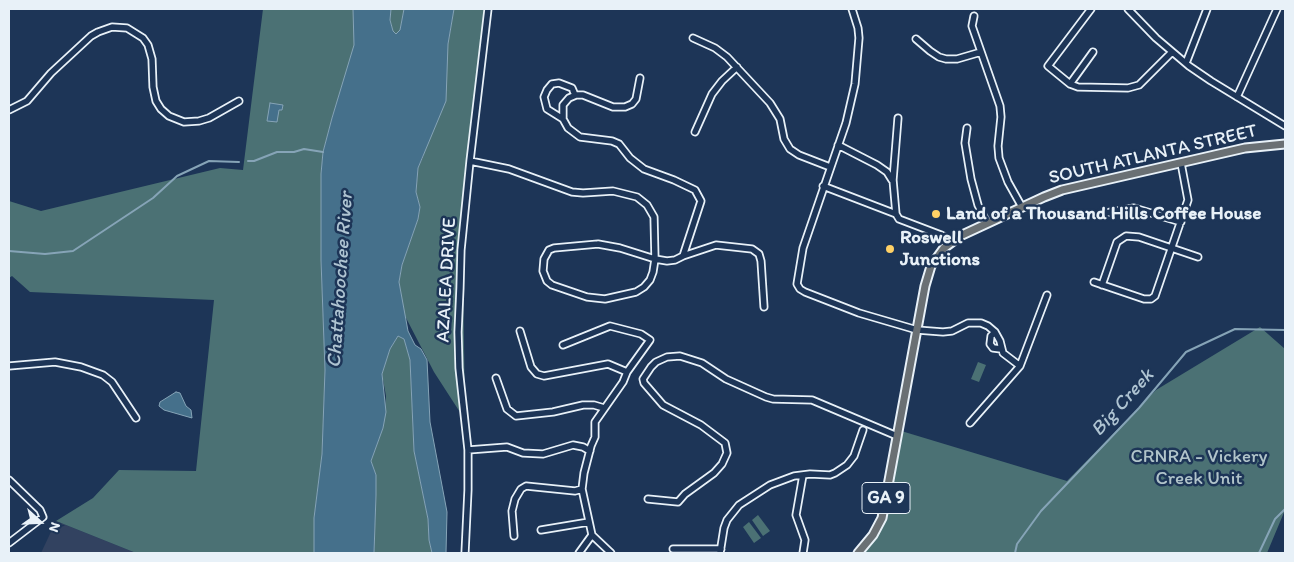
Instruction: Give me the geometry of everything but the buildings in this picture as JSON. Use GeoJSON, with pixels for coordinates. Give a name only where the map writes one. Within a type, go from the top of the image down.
{"type":"FeatureCollection","features":[{"type":"Feature","properties":{"kind":"main road","name":"SOUTH ATLANTA STREET"},"geometry":{"type":"LineString","coordinates":[[858,553],[873,535],[882,518],[929,270],[937,256],[952,241],[987,223],[1062,190],[1254,146],[1285,144]]}},
{"type":"Feature","properties":{"kind":"street","name":"AZALEA DRIVE"},"geometry":{"type":"LineString","coordinates":[[465,553],[468,450],[459,368],[458,332],[461,250],[488,9]]}},
{"type":"Feature","properties":{"kind":"street"},"geometry":{"type":"LineString","coordinates":[[852,9],[858,28],[858,67],[851,106],[803,248],[797,284],[800,289],[859,313],[917,330],[943,332],[952,331],[972,322],[981,323],[988,326],[1000,341],[999,349]]}},
{"type":"Feature","properties":{"kind":"street"},"geometry":{"type":"LineString","coordinates":[[1091,9],[1048,66],[1070,84],[1088,88],[1128,88],[1139,85],[1172,52]]}},
{"type":"Feature","properties":{"kind":"street"},"geometry":{"type":"LineString","coordinates":[[1128,9],[1156,38],[1186,64],[1285,126]]}},
{"type":"Feature","properties":{"kind":"street"},"geometry":{"type":"LineString","coordinates":[[1186,64],[1207,9]]}},
{"type":"Feature","properties":{"kind":"street"},"geometry":{"type":"LineString","coordinates":[[1237,97],[1277,9]]}},
{"type":"Feature","properties":{"kind":"street"},"geometry":{"type":"LineString","coordinates":[[974,16],[972,26],[1000,106],[998,146],[1000,158],[1008,182],[1022,207]]}},
{"type":"Feature","properties":{"kind":"street"},"geometry":{"type":"LineString","coordinates":[[9,110],[27,101],[51,73],[91,36],[105,29],[118,27],[127,28],[135,32],[148,45],[152,59],[153,87],[156,102],[169,116],[184,122],[199,121],[209,118],[239,100]]}},
{"type":"Feature","properties":{"kind":"street"},"geometry":{"type":"LineString","coordinates":[[692,38],[715,48],[737,67],[775,108],[780,119],[784,139],[790,149],[799,155],[830,167]]}},
{"type":"Feature","properties":{"kind":"street"},"geometry":{"type":"LineString","coordinates":[[916,39],[930,52],[946,59],[980,52]]}},
{"type":"Feature","properties":{"kind":"street"},"geometry":{"type":"LineString","coordinates":[[1070,84],[1094,52]]}},
{"type":"Feature","properties":{"kind":"street"},"geometry":{"type":"LineString","coordinates":[[695,132],[712,94],[737,67]]}},
{"type":"Feature","properties":{"kind":"street"},"geometry":{"type":"LineString","coordinates":[[563,119],[564,105],[569,98],[575,95],[583,95],[613,107],[625,107],[632,104],[636,99],[640,78]]}},
{"type":"Feature","properties":{"kind":"street"},"geometry":{"type":"LineString","coordinates":[[575,95],[572,88],[559,83],[552,84],[544,97],[547,109],[563,119],[568,128],[580,137],[612,141],[619,144],[630,158],[644,169],[694,190],[701,201],[683,256]]}},
{"type":"Feature","properties":{"kind":"street"},"geometry":{"type":"LineString","coordinates":[[898,118],[893,180],[896,212],[899,219],[942,235],[952,241]]}},
{"type":"Feature","properties":{"kind":"street"},"geometry":{"type":"LineString","coordinates":[[966,128],[965,143],[970,179],[978,205],[987,223]]}},
{"type":"Feature","properties":{"kind":"street"},"geometry":{"type":"LineString","coordinates":[[838,145],[877,165],[887,172],[893,180]]}},
{"type":"Feature","properties":{"kind":"street"},"geometry":{"type":"LineString","coordinates":[[470,161],[509,169],[572,192],[613,191],[637,197],[647,205],[654,218],[655,259],[650,280],[644,287],[636,292],[605,299],[587,297],[552,285],[547,281],[543,271],[546,254],[554,248],[584,245],[610,246],[655,259],[667,261],[675,260],[716,245],[752,249],[759,254],[764,307]]}},
{"type":"Feature","properties":{"kind":"street"},"geometry":{"type":"LineString","coordinates":[[1094,282],[1144,299],[1151,299],[1157,292],[1188,197],[1181,163]]}},
{"type":"Feature","properties":{"kind":"street"},"geometry":{"type":"LineString","coordinates":[[824,185],[896,212]]}},
{"type":"Feature","properties":{"kind":"street"},"geometry":{"type":"LineString","coordinates":[[1100,214],[1134,208],[1181,222]]}},
{"type":"Feature","properties":{"kind":"street"},"geometry":{"type":"LineString","coordinates":[[1102,285],[1116,245],[1122,238],[1130,236],[1139,237],[1198,257]]}},
{"type":"Feature","properties":{"kind":"street"},"geometry":{"type":"LineString","coordinates":[[970,423],[1020,366],[1047,295]]}},
{"type":"Feature","properties":{"kind":"street"},"geometry":{"type":"LineString","coordinates":[[563,346],[610,326],[641,334],[650,340],[595,422],[595,437],[584,473],[582,489],[592,534],[611,553]]}},
{"type":"Feature","properties":{"kind":"street"},"geometry":{"type":"LineString","coordinates":[[520,332],[531,367],[537,374],[544,376],[608,364],[627,372]]}},
{"type":"Feature","properties":{"kind":"street"},"geometry":{"type":"LineString","coordinates":[[993,333],[990,344],[1020,366]]}},
{"type":"Feature","properties":{"kind":"street"},"geometry":{"type":"LineString","coordinates":[[648,499],[678,502],[685,494],[714,473],[728,453],[725,444],[719,438],[701,425],[663,405],[644,383],[643,379],[651,367],[656,362],[667,357],[680,356],[702,363],[726,379],[766,397],[773,399],[812,400],[897,436]]}},
{"type":"Feature","properties":{"kind":"street"},"geometry":{"type":"LineString","coordinates":[[9,366],[55,362],[81,367],[103,375],[112,382],[136,418]]}},
{"type":"Feature","properties":{"kind":"street"},"geometry":{"type":"LineString","coordinates":[[496,378],[507,409],[516,416],[553,412],[583,405],[594,405],[604,408]]}},
{"type":"Feature","properties":{"kind":"street"},"geometry":{"type":"LineString","coordinates":[[673,550],[720,551],[724,528],[732,512],[739,505],[770,486],[802,474],[830,475],[835,473],[847,465],[854,456],[863,430]]}},
{"type":"Feature","properties":{"kind":"street"},"geometry":{"type":"LineString","coordinates":[[468,450],[507,447],[523,453],[543,454],[573,445],[590,451]]}},
{"type":"Feature","properties":{"kind":"street"},"geometry":{"type":"LineString","coordinates":[[802,474],[796,515],[805,540],[803,553]]}},
{"type":"Feature","properties":{"kind":"street"},"geometry":{"type":"LineString","coordinates":[[9,480],[40,510],[43,517],[9,543]]}},
{"type":"Feature","properties":{"kind":"street"},"geometry":{"type":"LineString","coordinates":[[514,536],[512,511],[521,489],[526,486],[575,491],[582,489]]}},
{"type":"Feature","properties":{"kind":"street"},"geometry":{"type":"LineString","coordinates":[[541,530],[589,522]]}},
{"type":"Feature","properties":{"kind":"street"},"geometry":{"type":"LineString","coordinates":[[579,553],[592,534]]}},
{"type":"Feature","properties":{"kind":"shaded area"},"geometry":{"type":"Polygon","coordinates":[[[56,521],[136,553],[41,553],[56,521]]]}},
{"type":"Feature","properties":{"kind":"green space"},"geometry":{"type":"Polygon","coordinates":[[[263,9],[353,9],[355,45],[323,152],[321,174],[321,260],[325,370],[322,454],[314,518],[314,553],[136,553],[56,521],[93,498],[119,470],[196,471],[214,300],[30,292],[12,276],[9,278],[9,201],[41,211],[220,168],[243,170],[263,9]]]}},
{"type":"Feature","properties":{"kind":"green space"},"geometry":{"type":"Polygon","coordinates":[[[391,9],[404,9],[400,30],[396,34],[393,31],[390,20],[391,9]]]}},
{"type":"Feature","properties":{"kind":"green space"},"geometry":{"type":"Polygon","coordinates":[[[454,9],[490,9],[463,266],[465,420],[434,372],[404,314],[399,282],[402,265],[418,219],[420,207],[416,192],[418,168],[423,157],[454,9]]]}},
{"type":"Feature","properties":{"kind":"green space","name":"CRNRA - Vickery Creek Unit"},"geometry":{"type":"Polygon","coordinates":[[[1260,327],[1285,349],[1285,510],[1267,553],[858,553],[880,519],[898,430],[1067,481],[1156,390],[1260,327]]]}},
{"type":"Feature","properties":{"kind":"green space"},"geometry":{"type":"Polygon","coordinates":[[[398,336],[404,339],[410,360],[414,451],[428,519],[432,553],[374,553],[376,475],[371,461],[383,428],[386,396],[382,374],[390,349],[398,336]]]}},
{"type":"Feature","properties":{"kind":"green space"},"geometry":{"type":"Polygon","coordinates":[[[978,362],[986,365],[979,382],[971,379],[978,362]]]}},
{"type":"Feature","properties":{"kind":"green space"},"geometry":{"type":"Polygon","coordinates":[[[758,515],[770,531],[763,536],[752,520],[758,515]]]}},
{"type":"Feature","properties":{"kind":"green space"},"geometry":{"type":"Polygon","coordinates":[[[749,522],[761,538],[754,543],[743,527],[749,522]]]}},
{"type":"Feature","properties":{"kind":"water","name":"Chattahoochee River"},"geometry":{"type":"Polygon","coordinates":[[[353,9],[391,9],[390,20],[393,31],[396,34],[400,30],[404,9],[454,9],[448,44],[446,101],[418,168],[416,192],[420,207],[418,219],[402,265],[399,282],[408,331],[415,345],[421,349],[427,360],[430,422],[447,512],[446,553],[432,553],[429,540],[428,519],[414,451],[410,360],[404,339],[398,336],[390,349],[382,374],[386,412],[383,428],[371,461],[376,475],[374,553],[314,553],[314,518],[322,454],[325,370],[321,260],[321,174],[323,152],[354,45],[353,9]]]}},
{"type":"Feature","properties":{"kind":"water"},"geometry":{"type":"Polygon","coordinates":[[[270,103],[283,105],[282,110],[279,110],[277,122],[267,121],[270,103]]]}},
{"type":"Feature","properties":{"kind":"water"},"geometry":{"type":"Polygon","coordinates":[[[176,392],[180,393],[186,406],[191,410],[192,418],[164,410],[159,406],[160,402],[176,392]]]}},
{"type":"Feature","properties":{"kind":"waterway"},"geometry":{"type":"LineString","coordinates":[[248,161],[254,161],[277,152],[294,152],[304,149],[323,152]]}},
{"type":"Feature","properties":{"kind":"waterway"},"geometry":{"type":"LineString","coordinates":[[9,251],[45,254],[73,251],[153,198],[177,176],[209,161],[239,162]]}},
{"type":"Feature","properties":{"kind":"waterway","name":"Big Creek"},"geometry":{"type":"LineString","coordinates":[[1015,553],[1017,544],[1041,511],[1139,408],[1186,352],[1235,329],[1285,330]]}},
{"type":"Feature","properties":{"kind":"waterway","name":"Big Creek"},"geometry":{"type":"LineString","coordinates":[[1259,553],[1275,519],[1285,509]]}},
{"type":"Feature","properties":{"kind":"place","name":"Land of a Thousand Hills Coffee House"},"geometry":{"type":"Point","coordinates":[936,214]}},
{"type":"Feature","properties":{"kind":"place","name":"Roswell Junctions"},"geometry":{"type":"Point","coordinates":[890,249]}}]}
